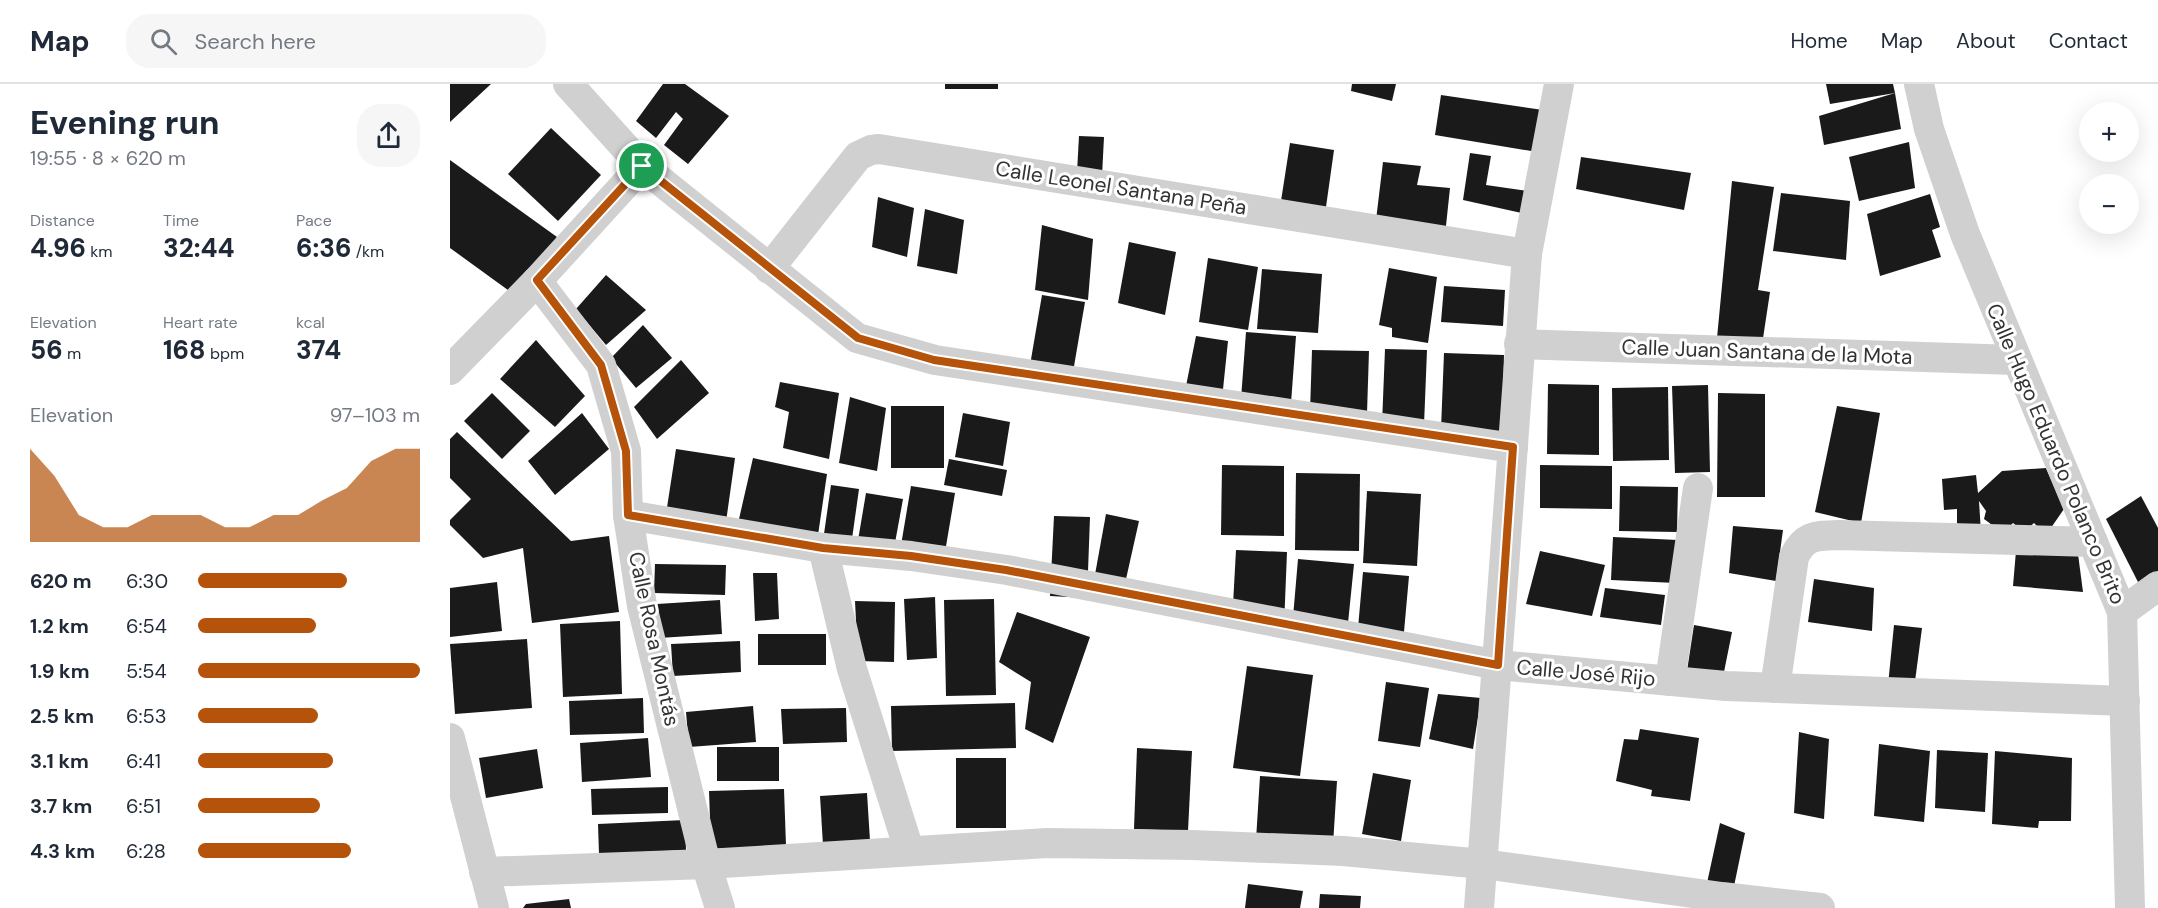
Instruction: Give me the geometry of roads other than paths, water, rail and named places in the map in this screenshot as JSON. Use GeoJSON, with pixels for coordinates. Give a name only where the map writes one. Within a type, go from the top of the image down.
{"type":"FeatureCollection","features":[{"type":"Feature","properties":{"kind":"street"},"geometry":{"type":"LineString","coordinates":[[568,84],[642,166],[858,338],[934,360],[1513,447]]}},
{"type":"Feature","properties":{"kind":"street"},"geometry":{"type":"LineString","coordinates":[[1479,908],[1527,254],[1559,84]]}},
{"type":"Feature","properties":{"kind":"street","name":"Calle Hugo Eduardo Polanco Brito"},"geometry":{"type":"LineString","coordinates":[[1919,84],[1929,129],[1953,203],[2093,542],[2144,602],[2125,701],[2130,908]]}},
{"type":"Feature","properties":{"kind":"street","name":"Calle Leonel Santana Peña"},"geometry":{"type":"LineString","coordinates":[[770,270],[858,156],[879,149],[1527,254]]}},
{"type":"Feature","properties":{"kind":"street"},"geometry":{"type":"LineString","coordinates":[[450,370],[642,166]]}},
{"type":"Feature","properties":{"kind":"street","name":"Calle Rosa Montás"},"geometry":{"type":"LineString","coordinates":[[537,280],[601,365],[626,451],[628,515],[642,606],[706,864],[720,908]]}},
{"type":"Feature","properties":{"kind":"street","name":"Calle Juan Santana de la Mota"},"geometry":{"type":"LineString","coordinates":[[1519,344],[2016,360]]}},
{"type":"Feature","properties":{"kind":"street"},"geometry":{"type":"LineString","coordinates":[[1670,681],[1698,488]]}},
{"type":"Feature","properties":{"kind":"street","name":"Calle José Rijo"},"geometry":{"type":"LineString","coordinates":[[628,515],[823,548],[911,556],[1006,570],[1498,665],[1775,688],[2125,701]]}},
{"type":"Feature","properties":{"kind":"street"},"geometry":{"type":"LineString","coordinates":[[1775,688],[1794,557],[1806,540],[1839,534],[2093,542]]}},
{"type":"Feature","properties":{"kind":"street"},"geometry":{"type":"LineString","coordinates":[[823,548],[852,669],[909,850]]}},
{"type":"Feature","properties":{"kind":"street"},"geometry":{"type":"LineString","coordinates":[[450,738],[458,801],[494,908]]}},
{"type":"Feature","properties":{"kind":"street"},"geometry":{"type":"LineString","coordinates":[[483,872],[706,864],[1047,843],[1192,845],[1343,851],[1483,864],[1820,908]]}}]}
